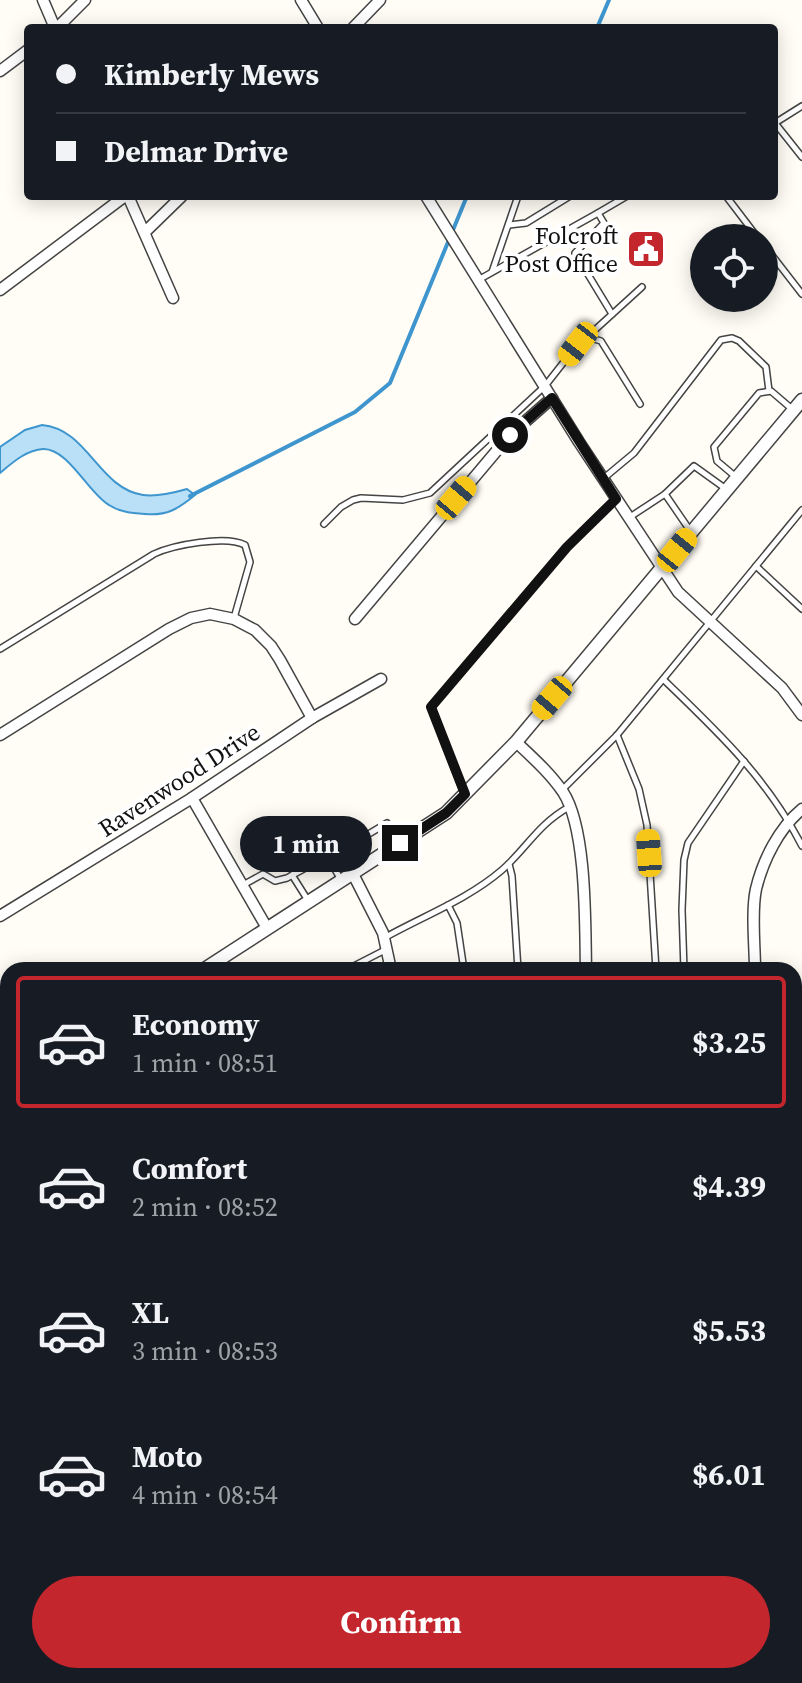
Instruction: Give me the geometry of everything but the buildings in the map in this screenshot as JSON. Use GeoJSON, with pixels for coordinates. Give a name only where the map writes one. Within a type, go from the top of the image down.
{"type":"FeatureCollection","features":[{"type":"Feature","properties":{"kind":"street"},"geometry":{"type":"LineString","coordinates":[[43,0],[54,24]]}},
{"type":"Feature","properties":{"kind":"street"},"geometry":{"type":"LineString","coordinates":[[60,24],[85,0]]}},
{"type":"Feature","properties":{"kind":"street"},"geometry":{"type":"LineString","coordinates":[[301,0],[316,24]]}},
{"type":"Feature","properties":{"kind":"street"},"geometry":{"type":"LineString","coordinates":[[357,24],[380,0]]}},
{"type":"Feature","properties":{"kind":"street"},"geometry":{"type":"LineString","coordinates":[[0,71],[24,53]]}},
{"type":"Feature","properties":{"kind":"street"},"geometry":{"type":"LineString","coordinates":[[0,290],[122,200]]}},
{"type":"Feature","properties":{"kind":"street"},"geometry":{"type":"LineString","coordinates":[[129,200],[173,298]]}},
{"type":"Feature","properties":{"kind":"street"},"geometry":{"type":"LineString","coordinates":[[145,232],[178,200]]}},
{"type":"Feature","properties":{"kind":"street"},"geometry":{"type":"LineString","coordinates":[[429,200],[603,479],[678,592],[782,688],[802,715]]}},
{"type":"Feature","properties":{"kind":"street"},"geometry":{"type":"LineString","coordinates":[[355,619],[510,435],[552,398]]}},
{"type":"Feature","properties":{"kind":"street"},"geometry":{"type":"LineString","coordinates":[[215,962],[446,813],[516,742],[799,407]]}},
{"type":"Feature","properties":{"kind":"street"},"geometry":{"type":"LineString","coordinates":[[0,735],[191,618],[210,614],[234,619],[255,630],[271,646],[312,718]]}},
{"type":"Feature","properties":{"kind":"street","name":"Ravenwood Drive"},"geometry":{"type":"LineString","coordinates":[[0,916],[192,798],[312,718],[381,679]]}},
{"type":"Feature","properties":{"kind":"street"},"geometry":{"type":"LineString","coordinates":[[516,742],[562,790],[577,825],[586,962]]}},
{"type":"Feature","properties":{"kind":"street"},"geometry":{"type":"LineString","coordinates":[[192,798],[267,928]]}},
{"type":"Feature","properties":{"kind":"street"},"geometry":{"type":"LineString","coordinates":[[755,962],[756,890],[772,846],[802,809]]}},
{"type":"Feature","properties":{"kind":"street"},"geometry":{"type":"LineString","coordinates":[[352,875],[386,943],[390,962]]}},
{"type":"Feature","properties":{"kind":"lane"},"geometry":{"type":"LineString","coordinates":[[778,121],[802,106]]}},
{"type":"Feature","properties":{"kind":"lane"},"geometry":{"type":"LineString","coordinates":[[778,128],[802,157]]}},
{"type":"Feature","properties":{"kind":"lane"},"geometry":{"type":"LineString","coordinates":[[491,272],[517,200]]}},
{"type":"Feature","properties":{"kind":"lane"},"geometry":{"type":"LineString","coordinates":[[509,225],[526,223],[563,200]]}},
{"type":"Feature","properties":{"kind":"lane"},"geometry":{"type":"LineString","coordinates":[[479,280],[620,200]]}},
{"type":"Feature","properties":{"kind":"lane"},"geometry":{"type":"LineString","coordinates":[[729,200],[747,224]]}},
{"type":"Feature","properties":{"kind":"lane"},"geometry":{"type":"LineString","coordinates":[[598,213],[604,223],[575,253],[612,314]]}},
{"type":"Feature","properties":{"kind":"lane"},"geometry":{"type":"LineString","coordinates":[[778,263],[802,294]]}},
{"type":"Feature","properties":{"kind":"lane"},"geometry":{"type":"LineString","coordinates":[[324,524],[353,500],[403,500],[430,493],[545,386],[578,344],[642,287]]}},
{"type":"Feature","properties":{"kind":"lane"},"geometry":{"type":"LineString","coordinates":[[586,338],[601,341],[640,404]]}},
{"type":"Feature","properties":{"kind":"lane"},"geometry":{"type":"LineString","coordinates":[[603,479],[634,453],[721,340],[732,338],[739,341],[766,367],[769,391]]}},
{"type":"Feature","properties":{"kind":"lane"},"geometry":{"type":"LineString","coordinates":[[737,478],[717,461],[714,447],[759,393],[769,391],[799,407]]}},
{"type":"Feature","properties":{"kind":"lane"},"geometry":{"type":"LineString","coordinates":[[629,518],[665,494],[694,466],[727,490]]}},
{"type":"Feature","properties":{"kind":"lane"},"geometry":{"type":"LineString","coordinates":[[665,494],[691,532]]}},
{"type":"Feature","properties":{"kind":"lane"},"geometry":{"type":"LineString","coordinates":[[465,794],[431,707],[567,547],[616,499]]}},
{"type":"Feature","properties":{"kind":"lane"},"geometry":{"type":"LineString","coordinates":[[562,790],[617,735],[802,510]]}},
{"type":"Feature","properties":{"kind":"lane"},"geometry":{"type":"LineString","coordinates":[[0,649],[154,554],[176,546],[224,542],[245,545],[250,562],[234,619]]}},
{"type":"Feature","properties":{"kind":"lane"},"geometry":{"type":"LineString","coordinates":[[756,566],[802,609]]}},
{"type":"Feature","properties":{"kind":"lane"},"geometry":{"type":"LineString","coordinates":[[664,680],[735,748],[789,822],[802,846]]}},
{"type":"Feature","properties":{"kind":"lane"},"geometry":{"type":"LineString","coordinates":[[617,735],[639,789],[647,825],[656,962]]}},
{"type":"Feature","properties":{"kind":"lane"},"geometry":{"type":"LineString","coordinates":[[684,962],[682,910],[684,860],[688,843],[744,761]]}},
{"type":"Feature","properties":{"kind":"lane"},"geometry":{"type":"LineString","coordinates":[[358,962],[483,883],[508,863],[540,826],[570,806]]}},
{"type":"Feature","properties":{"kind":"lane"},"geometry":{"type":"LineString","coordinates":[[352,875],[347,847],[387,823],[400,843]]}},
{"type":"Feature","properties":{"kind":"lane"},"geometry":{"type":"LineString","coordinates":[[242,886],[263,874],[275,881],[324,858],[352,875]]}},
{"type":"Feature","properties":{"kind":"lane"},"geometry":{"type":"LineString","coordinates":[[508,863],[512,876],[517,962]]}},
{"type":"Feature","properties":{"kind":"lane"},"geometry":{"type":"LineString","coordinates":[[292,875],[309,902]]}},
{"type":"Feature","properties":{"kind":"lane"},"geometry":{"type":"LineString","coordinates":[[448,905],[457,923],[463,962]]}},
{"type":"Feature","properties":{"kind":"water"},"geometry":{"type":"Polygon","coordinates":[[[42,425],[58,429],[71,437],[103,471],[128,490],[154,495],[187,489],[195,495],[166,513],[122,511],[101,499],[70,463],[43,449],[25,454],[0,473],[0,447],[25,430],[42,425]]]}},
{"type":"Feature","properties":{"kind":"waterway"},"geometry":{"type":"LineString","coordinates":[[599,24],[609,0]]}},
{"type":"Feature","properties":{"kind":"waterway"},"geometry":{"type":"LineString","coordinates":[[190,496],[355,412],[390,383],[465,200]]}},
{"type":"Feature","properties":{"kind":"place","name":"Folcroft Post Office"},"geometry":{"type":"Point","coordinates":[646,249]}},
{"type":"Feature","properties":{"kind":"route"},"geometry":{"type":"LineString","coordinates":[[400,843],[446,813],[465,794],[431,707],[567,547],[616,499],[552,398],[510,435]]}}]}
